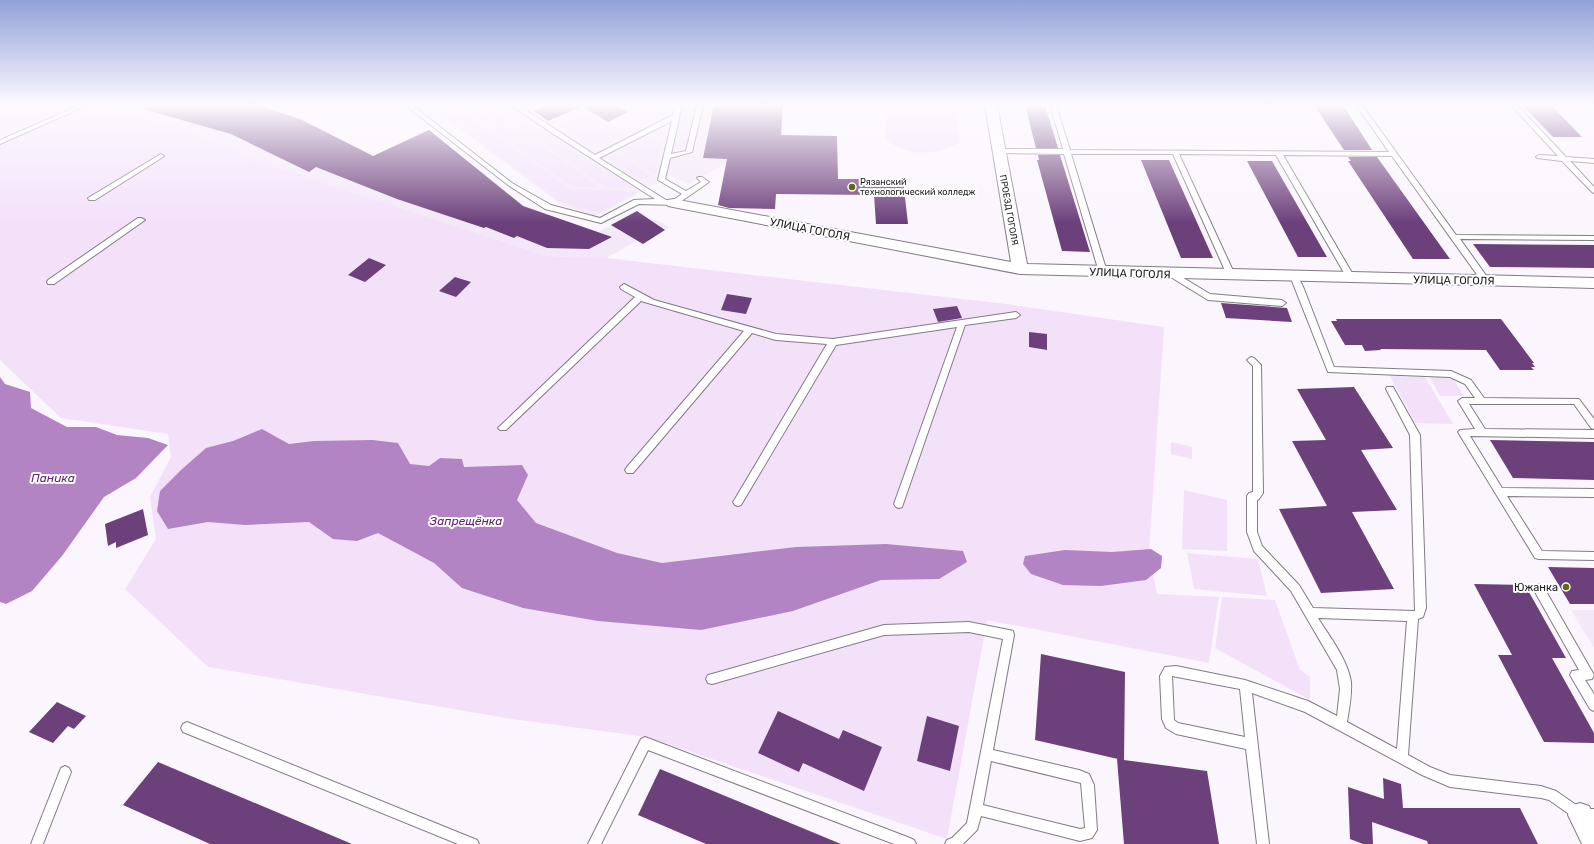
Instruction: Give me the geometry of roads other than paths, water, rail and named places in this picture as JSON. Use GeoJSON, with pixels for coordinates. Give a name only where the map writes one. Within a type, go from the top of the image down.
{"type":"FeatureCollection","features":[{"type":"Feature","properties":{"kind":"street","name":"ПРОЕЗД ГОГОЛЯ"},"geometry":{"type":"LineString","coordinates":[[998,144],[1020,268]]}},
{"type":"Feature","properties":{"kind":"street","name":"УЛИЦА ГОГОЛЯ"},"geometry":{"type":"LineString","coordinates":[[669,202],[1020,268],[1231,276],[1294,276],[1594,283]]}},
{"type":"Feature","properties":{"kind":"street"},"geometry":{"type":"LineString","coordinates":[[1587,815],[1594,841]]}},
{"type":"Feature","properties":{"kind":"lane"},"geometry":{"type":"LineString","coordinates":[[459,144],[510,184],[548,207],[601,221],[637,202],[669,202],[706,182],[700,178]]}},
{"type":"Feature","properties":{"kind":"lane"},"geometry":{"type":"LineString","coordinates":[[573,144],[669,202]]}},
{"type":"Feature","properties":{"kind":"lane"},"geometry":{"type":"LineString","coordinates":[[594,158],[621,144]]}},
{"type":"Feature","properties":{"kind":"lane"},"geometry":{"type":"LineString","coordinates":[[670,144],[661,180],[686,194]]}},
{"type":"Feature","properties":{"kind":"lane"},"geometry":{"type":"LineString","coordinates":[[667,157],[689,152],[691,144]]}},
{"type":"Feature","properties":{"kind":"lane"},"geometry":{"type":"LineString","coordinates":[[1065,144],[1103,272]]}},
{"type":"Feature","properties":{"kind":"lane"},"geometry":{"type":"LineString","coordinates":[[1387,144],[1486,281]]}},
{"type":"Feature","properties":{"kind":"lane"},"geometry":{"type":"LineString","coordinates":[[1551,144],[1594,191]]}},
{"type":"Feature","properties":{"kind":"lane"},"geometry":{"type":"LineString","coordinates":[[999,151],[1394,154]]}},
{"type":"Feature","properties":{"kind":"lane"},"geometry":{"type":"LineString","coordinates":[[1175,152],[1231,276]]}},
{"type":"Feature","properties":{"kind":"lane"},"geometry":{"type":"LineString","coordinates":[[1278,153],[1351,278]]}},
{"type":"Feature","properties":{"kind":"lane"},"geometry":{"type":"LineString","coordinates":[[92,198],[161,156]]}},
{"type":"Feature","properties":{"kind":"lane"},"geometry":{"type":"LineString","coordinates":[[1539,157],[1594,161]]}},
{"type":"Feature","properties":{"kind":"lane"},"geometry":{"type":"LineString","coordinates":[[51,282],[141,220]]}},
{"type":"Feature","properties":{"kind":"lane"},"geometry":{"type":"LineString","coordinates":[[1454,237],[1594,238]]}},
{"type":"Feature","properties":{"kind":"lane"},"geometry":{"type":"LineString","coordinates":[[1172,274],[1208,297],[1282,303]]}},
{"type":"Feature","properties":{"kind":"lane"},"geometry":{"type":"LineString","coordinates":[[1294,276],[1331,370],[1451,374],[1468,382],[1482,401]]}},
{"type":"Feature","properties":{"kind":"lane"},"geometry":{"type":"LineString","coordinates":[[624,287],[651,302],[776,337],[833,342],[1016,315]]}},
{"type":"Feature","properties":{"kind":"lane"},"geometry":{"type":"LineString","coordinates":[[503,428],[640,297]]}},
{"type":"Feature","properties":{"kind":"lane"},"geometry":{"type":"LineString","coordinates":[[899,504],[962,323]]}},
{"type":"Feature","properties":{"kind":"lane"},"geometry":{"type":"LineString","coordinates":[[630,470],[750,330]]}},
{"type":"Feature","properties":{"kind":"lane"},"geometry":{"type":"LineString","coordinates":[[738,502],[833,342]]}},
{"type":"Feature","properties":{"kind":"lane"},"geometry":{"type":"LineString","coordinates":[[1251,360],[1257,365],[1258,486],[1258,493],[1256,496],[1252,496],[1252,532],[1258,548],[1296,588],[1342,668],[1346,677],[1341,725]]}},
{"type":"Feature","properties":{"kind":"lane"},"geometry":{"type":"LineString","coordinates":[[1310,613],[1413,616],[1419,614],[1421,608],[1415,435],[1390,389]]}},
{"type":"Feature","properties":{"kind":"lane"},"geometry":{"type":"LineString","coordinates":[[1482,432],[1462,401],[1576,401],[1594,426]]}},
{"type":"Feature","properties":{"kind":"lane"},"geometry":{"type":"LineString","coordinates":[[1594,434],[1464,432],[1499,492],[1539,555],[1594,556]]}},
{"type":"Feature","properties":{"kind":"lane"},"geometry":{"type":"LineString","coordinates":[[1499,492],[1594,493]]}},
{"type":"Feature","properties":{"kind":"lane"},"geometry":{"type":"LineString","coordinates":[[1539,590],[1588,675],[1576,675],[1594,705]]}},
{"type":"Feature","properties":{"kind":"lane"},"geometry":{"type":"LineString","coordinates":[[1402,758],[1413,616]]}},
{"type":"Feature","properties":{"kind":"lane"},"geometry":{"type":"LineString","coordinates":[[712,679],[884,630],[969,627],[1009,635],[973,826],[955,843],[951,844]]}},
{"type":"Feature","properties":{"kind":"lane"},"geometry":{"type":"LineString","coordinates":[[1252,744],[1176,728],[1170,724],[1168,719],[1166,676],[1169,671],[1176,671],[1245,685],[1308,707],[1450,782],[1541,792],[1552,795],[1587,815]]}},
{"type":"Feature","properties":{"kind":"lane"},"geometry":{"type":"LineString","coordinates":[[1245,685],[1263,844]]}},
{"type":"Feature","properties":{"kind":"lane"},"geometry":{"type":"LineString","coordinates":[[187,728],[473,844]]}},
{"type":"Feature","properties":{"kind":"lane"},"geometry":{"type":"LineString","coordinates":[[594,844],[644,744],[907,843]]}},
{"type":"Feature","properties":{"kind":"lane"},"geometry":{"type":"LineString","coordinates":[[976,809],[1080,835],[1088,834],[1091,830],[1088,785],[1085,778],[987,754]]}},
{"type":"Feature","properties":{"kind":"lane"},"geometry":{"type":"LineString","coordinates":[[37,844],[65,772]]}},
{"type":"Feature","properties":{"kind":"water","name":"Паника"},"geometry":{"type":"Polygon","coordinates":[[[0,377],[5,384],[30,392],[31,408],[67,427],[96,427],[117,435],[148,438],[168,445],[136,478],[104,497],[62,556],[32,591],[6,604],[0,602],[0,377]]]}},
{"type":"Feature","properties":{"kind":"water","name":"Запрещёнка"},"geometry":{"type":"Polygon","coordinates":[[[262,429],[289,444],[314,441],[372,440],[398,443],[410,464],[429,466],[440,458],[462,459],[464,467],[522,465],[528,475],[517,500],[536,523],[617,553],[662,563],[796,547],[886,544],[963,551],[967,562],[939,579],[881,580],[793,611],[701,630],[598,621],[523,608],[462,588],[434,563],[378,533],[357,541],[333,539],[309,522],[245,525],[208,522],[168,529],[157,511],[160,491],[206,448],[233,441],[262,429]]]}},
{"type":"Feature","properties":{"kind":"water"},"geometry":{"type":"Polygon","coordinates":[[[1151,549],[1162,556],[1161,568],[1146,580],[1101,586],[1063,585],[1031,574],[1023,564],[1025,556],[1065,550],[1112,552],[1151,549]]]}},
{"type":"Feature","properties":{"kind":"place","name":"Рязанский технологический колледж"},"geometry":{"type":"Point","coordinates":[852,187]}},
{"type":"Feature","properties":{"kind":"place","name":"Южанка"},"geometry":{"type":"Point","coordinates":[1566,587]}}]}
